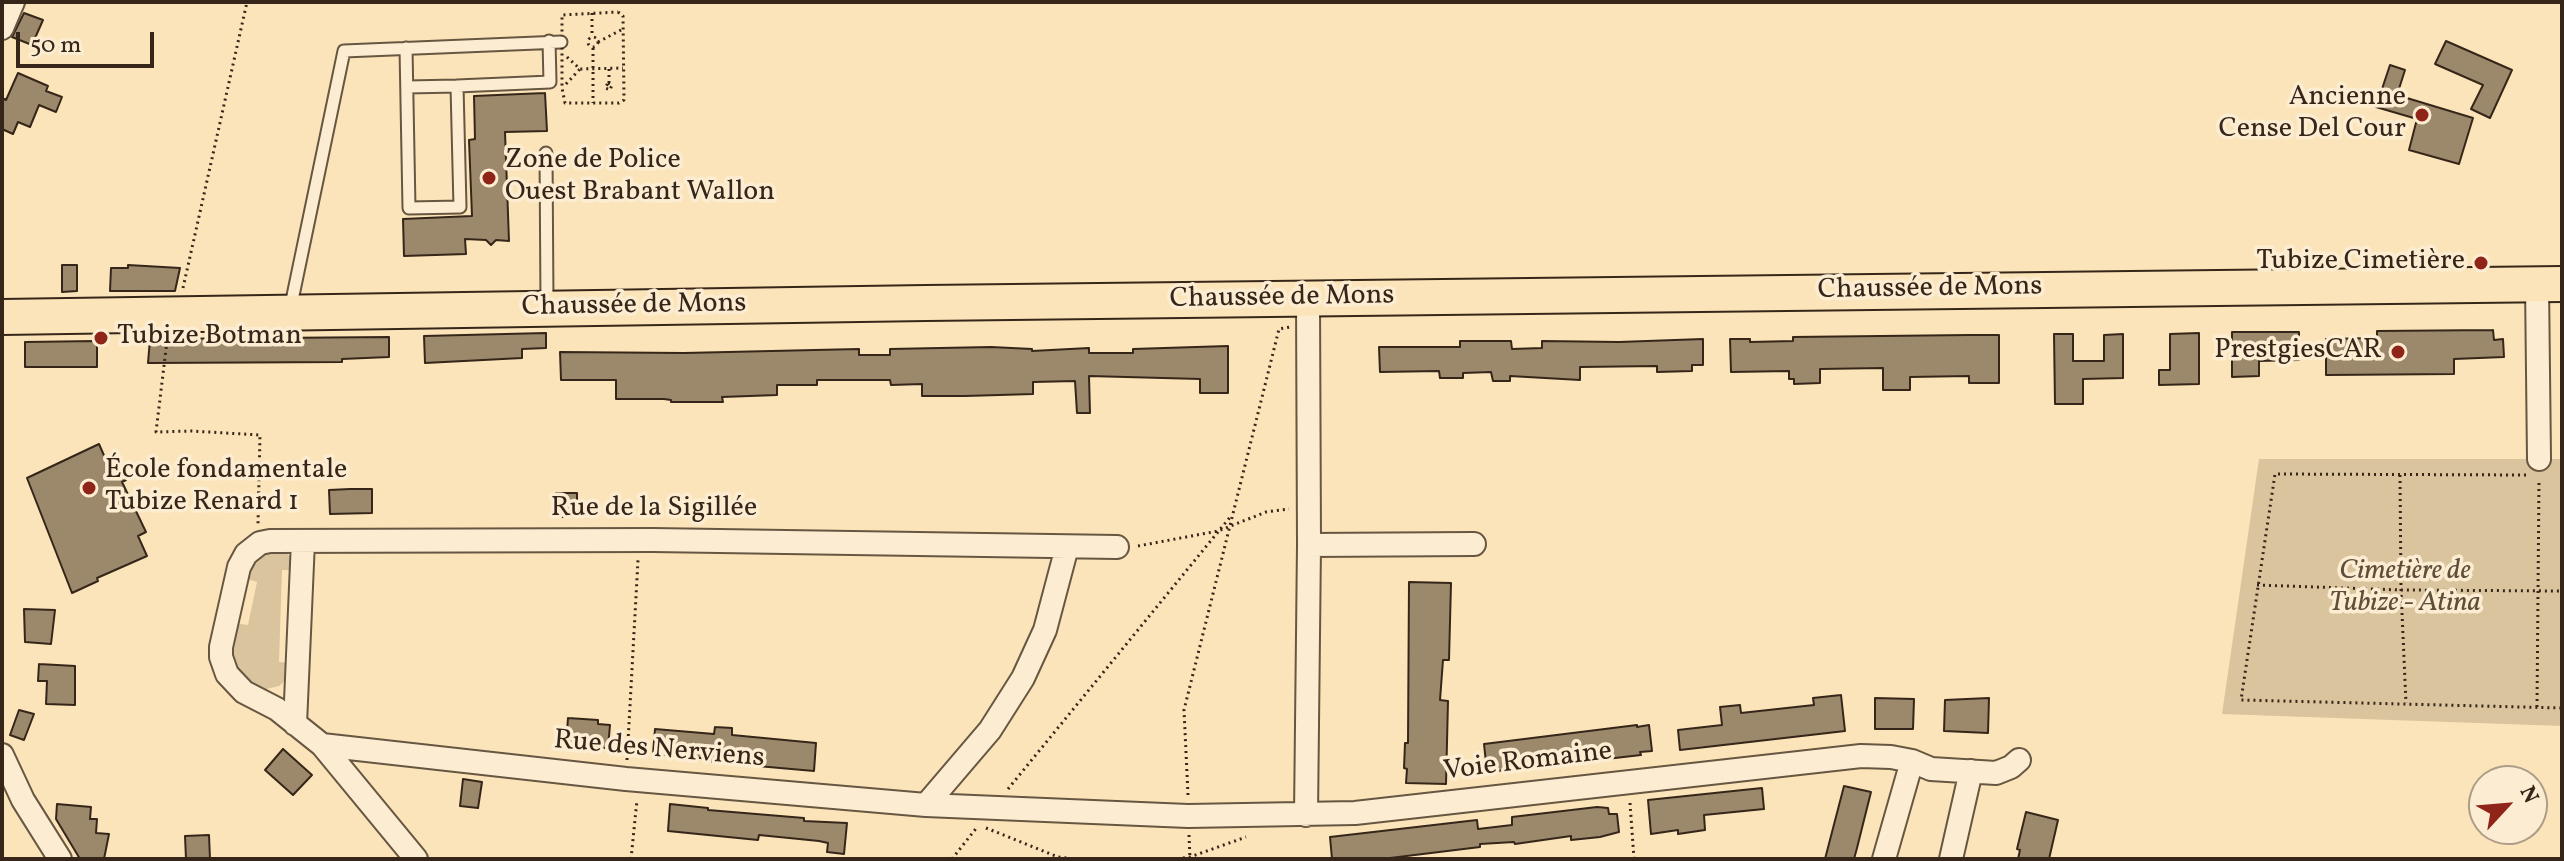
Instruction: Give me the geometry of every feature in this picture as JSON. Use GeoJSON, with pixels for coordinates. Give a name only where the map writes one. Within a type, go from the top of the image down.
{"type":"FeatureCollection","features":[{"type":"Feature","properties":{"kind":"main road","name":"Chaussée de Mons"},"geometry":{"type":"LineString","coordinates":[[2,317],[547,308],[1308,312],[2550,284]]}},
{"type":"Feature","properties":{"kind":"street"},"geometry":{"type":"LineString","coordinates":[[2,28],[13,2]]}},
{"type":"Feature","properties":{"kind":"street"},"geometry":{"type":"LineString","coordinates":[[2539,459],[2550,284]]}},
{"type":"Feature","properties":{"kind":"street"},"geometry":{"type":"LineString","coordinates":[[1306,815],[1308,312]]}},
{"type":"Feature","properties":{"kind":"street","name":"Rue de la Sigillée"},"geometry":{"type":"LineString","coordinates":[[253,548],[303,541],[640,540],[1117,547]]}},
{"type":"Feature","properties":{"kind":"street"},"geometry":{"type":"LineString","coordinates":[[295,724],[303,541]]}},
{"type":"Feature","properties":{"kind":"street"},"geometry":{"type":"LineString","coordinates":[[1309,545],[1474,544]]}},
{"type":"Feature","properties":{"kind":"street"},"geometry":{"type":"LineString","coordinates":[[926,805],[990,730],[1023,678],[1045,630],[1067,547]]}},
{"type":"Feature","properties":{"kind":"street"},"geometry":{"type":"LineString","coordinates":[[253,548],[239,567],[221,647],[227,674],[235,685],[277,709],[322,745],[416,859]]}},
{"type":"Feature","properties":{"kind":"street","name":"Rue des Nerviens"},"geometry":{"type":"LineString","coordinates":[[322,745],[632,780],[926,805],[985,817],[1188,816]]}},
{"type":"Feature","properties":{"kind":"street"},"geometry":{"type":"LineString","coordinates":[[2,755],[23,800],[60,859]]}},
{"type":"Feature","properties":{"kind":"street","name":"Voie Romaine"},"geometry":{"type":"LineString","coordinates":[[1188,816],[1355,813],[1861,756],[1891,757],[1931,769],[1996,773],[2019,760]]}},
{"type":"Feature","properties":{"kind":"street"},"geometry":{"type":"LineString","coordinates":[[1884,859],[1912,761]]}},
{"type":"Feature","properties":{"kind":"street"},"geometry":{"type":"LineString","coordinates":[[1951,859],[1971,771]]}},
{"type":"Feature","properties":{"kind":"lane"},"geometry":{"type":"LineString","coordinates":[[289,314],[344,51],[557,45],[550,82],[407,87]]}},
{"type":"Feature","properties":{"kind":"lane"},"geometry":{"type":"LineString","coordinates":[[406,48],[409,208],[460,207],[457,86]]}},
{"type":"Feature","properties":{"kind":"lane"},"geometry":{"type":"LineString","coordinates":[[546,153],[547,308]]}},
{"type":"Feature","properties":{"kind":"path"},"geometry":{"type":"LineString","coordinates":[[247,2],[173,315],[156,432],[260,435],[258,534],[253,548]]}},
{"type":"Feature","properties":{"kind":"path"},"geometry":{"type":"LineString","coordinates":[[592,13],[592,37],[588,41],[593,48],[593,103]]}},
{"type":"Feature","properties":{"kind":"path"},"geometry":{"type":"LineString","coordinates":[[592,13],[622,13],[624,100],[565,103],[557,45],[562,15],[592,13]]}},
{"type":"Feature","properties":{"kind":"path"},"geometry":{"type":"LineString","coordinates":[[593,48],[623,29]]}},
{"type":"Feature","properties":{"kind":"path"},"geometry":{"type":"LineString","coordinates":[[592,37],[598,42]]}},
{"type":"Feature","properties":{"kind":"path"},"geometry":{"type":"LineString","coordinates":[[557,45],[580,69],[624,68]]}},
{"type":"Feature","properties":{"kind":"path"},"geometry":{"type":"LineString","coordinates":[[562,88],[580,69]]}},
{"type":"Feature","properties":{"kind":"path"},"geometry":{"type":"LineString","coordinates":[[609,69],[609,83]]}},
{"type":"Feature","properties":{"kind":"path"},"geometry":{"type":"LineString","coordinates":[[1190,858],[1184,710],[1279,329],[1308,312]]}},
{"type":"Feature","properties":{"kind":"path"},"geometry":{"type":"LineString","coordinates":[[2537,707],[2539,475],[2275,474],[2241,700],[2562,708]]}},
{"type":"Feature","properties":{"kind":"path"},"geometry":{"type":"LineString","coordinates":[[2400,475],[2406,703]]}},
{"type":"Feature","properties":{"kind":"path"},"geometry":{"type":"LineString","coordinates":[[1117,547],[1168,542],[1218,531],[1266,512],[1309,506]]}},
{"type":"Feature","properties":{"kind":"path"},"geometry":{"type":"LineString","coordinates":[[952,859],[1233,513]]}},
{"type":"Feature","properties":{"kind":"path"},"geometry":{"type":"LineString","coordinates":[[631,859],[640,540]]}},
{"type":"Feature","properties":{"kind":"path"},"geometry":{"type":"LineString","coordinates":[[2257,585],[2562,591]]}},
{"type":"Feature","properties":{"kind":"path"},"geometry":{"type":"LineString","coordinates":[[1629,781],[1634,859]]}},
{"type":"Feature","properties":{"kind":"path"},"geometry":{"type":"LineString","coordinates":[[985,817],[1058,857],[1073,859]]}},
{"type":"Feature","properties":{"kind":"path"},"geometry":{"type":"LineString","coordinates":[[1177,859],[1190,858],[1248,836]]}},
{"type":"Feature","properties":{"kind":"green space","name":"Cimetière de Tubize - Atina"},"geometry":{"type":"Polygon","coordinates":[[[2259,459],[2562,459],[2562,726],[2222,714],[2259,459]]]}},
{"type":"Feature","properties":{"kind":"green space"},"geometry":{"type":"Polygon","coordinates":[[[280,549],[293,558],[296,570],[282,570],[279,662],[292,663],[287,679],[279,686],[262,690],[252,688],[231,666],[231,636],[234,623],[248,625],[257,582],[244,578],[258,553],[280,549]]]}},
{"type":"Feature","properties":{"kind":"building"},"geometry":{"type":"Polygon","coordinates":[[[24,13],[43,20],[32,45],[12,37],[24,13]]]}},
{"type":"Feature","properties":{"kind":"building"},"geometry":{"type":"Polygon","coordinates":[[[2446,41],[2512,70],[2490,118],[2471,109],[2483,85],[2435,64],[2446,41]]]}},
{"type":"Feature","properties":{"kind":"building","name":"Ancienne Cense Del Cour"},"geometry":{"type":"Polygon","coordinates":[[[2390,65],[2405,70],[2397,95],[2473,118],[2459,164],[2409,150],[2417,119],[2376,107],[2390,65]]]}},
{"type":"Feature","properties":{"kind":"building"},"geometry":{"type":"Polygon","coordinates":[[[18,73],[48,86],[46,91],[62,97],[56,112],[39,105],[30,127],[18,122],[13,134],[2,129],[2,98],[6,100],[18,73]]]}},
{"type":"Feature","properties":{"kind":"building","name":"Zone de Police Ouest Brabant Wallon"},"geometry":{"type":"Polygon","coordinates":[[[545,93],[547,131],[505,132],[509,241],[496,240],[491,245],[486,240],[465,239],[466,254],[404,256],[403,219],[472,216],[469,140],[475,139],[474,96],[545,93]]]}},
{"type":"Feature","properties":{"kind":"building"},"geometry":{"type":"Polygon","coordinates":[[[62,265],[77,265],[77,291],[62,292],[62,265]]]}},
{"type":"Feature","properties":{"kind":"building"},"geometry":{"type":"Polygon","coordinates":[[[128,265],[180,268],[175,291],[110,291],[111,268],[128,268],[128,265]]]}},
{"type":"Feature","properties":{"kind":"building"},"geometry":{"type":"Polygon","coordinates":[[[2493,330],[2494,340],[2503,339],[2504,357],[2454,359],[2454,374],[2326,375],[2326,339],[2377,338],[2377,331],[2493,330]]]}},
{"type":"Feature","properties":{"kind":"building"},"geometry":{"type":"Polygon","coordinates":[[[2232,332],[2299,332],[2299,360],[2259,361],[2259,376],[2232,377],[2232,332]]]}},
{"type":"Feature","properties":{"kind":"building"},"geometry":{"type":"Polygon","coordinates":[[[546,333],[546,348],[522,349],[522,358],[425,363],[424,336],[546,333]]]}},
{"type":"Feature","properties":{"kind":"building"},"geometry":{"type":"Polygon","coordinates":[[[2199,333],[2199,384],[2159,385],[2159,370],[2170,370],[2170,334],[2199,333]]]}},
{"type":"Feature","properties":{"kind":"building"},"geometry":{"type":"Polygon","coordinates":[[[2054,334],[2073,334],[2073,361],[2104,361],[2104,335],[2123,334],[2123,378],[2083,379],[2083,404],[2055,404],[2054,334]]]}},
{"type":"Feature","properties":{"kind":"building"},"geometry":{"type":"Polygon","coordinates":[[[1999,335],[1999,383],[1969,383],[1969,376],[1910,377],[1910,390],[1883,390],[1883,368],[1820,369],[1820,383],[1794,384],[1794,379],[1789,379],[1789,371],[1731,372],[1730,339],[1750,339],[1750,342],[1793,341],[1793,337],[1999,335]]]}},
{"type":"Feature","properties":{"kind":"building"},"geometry":{"type":"Polygon","coordinates":[[[389,337],[389,357],[342,359],[342,362],[148,363],[150,339],[389,337]]]}},
{"type":"Feature","properties":{"kind":"building"},"geometry":{"type":"Polygon","coordinates":[[[1703,339],[1703,365],[1692,365],[1692,371],[1657,372],[1657,366],[1580,367],[1580,380],[1510,376],[1510,381],[1493,381],[1491,372],[1463,373],[1463,378],[1440,378],[1439,371],[1380,372],[1379,347],[1460,347],[1460,341],[1511,341],[1512,349],[1542,348],[1542,341],[1703,339]]]}},
{"type":"Feature","properties":{"kind":"building"},"geometry":{"type":"Polygon","coordinates":[[[97,341],[97,367],[25,367],[25,342],[97,341]]]}},
{"type":"Feature","properties":{"kind":"building"},"geometry":{"type":"Polygon","coordinates":[[[1228,346],[1228,393],[1200,393],[1200,379],[1089,376],[1090,413],[1077,413],[1075,381],[1033,382],[1033,394],[922,396],[922,384],[891,385],[890,380],[817,380],[817,385],[777,385],[777,395],[722,397],[723,402],[616,399],[616,380],[561,380],[560,352],[859,349],[859,355],[890,355],[890,349],[991,347],[1032,351],[1089,348],[1089,353],[1133,353],[1133,349],[1228,346]]]}},
{"type":"Feature","properties":{"kind":"building"},"geometry":{"type":"Polygon","coordinates":[[[99,444],[106,460],[114,456],[126,480],[122,482],[146,532],[138,536],[147,556],[72,593],[27,478],[99,444]]]}},
{"type":"Feature","properties":{"kind":"building"},"geometry":{"type":"Polygon","coordinates":[[[372,489],[372,513],[330,514],[329,490],[372,489]]]}},
{"type":"Feature","properties":{"kind":"building"},"geometry":{"type":"Polygon","coordinates":[[[556,493],[577,493],[577,517],[557,517],[556,493]]]}},
{"type":"Feature","properties":{"kind":"building"},"geometry":{"type":"Polygon","coordinates":[[[1409,582],[1451,583],[1449,660],[1443,660],[1440,700],[1448,701],[1446,784],[1406,783],[1409,582]]]}},
{"type":"Feature","properties":{"kind":"building"},"geometry":{"type":"Polygon","coordinates":[[[24,609],[55,610],[51,644],[25,642],[24,609]]]}},
{"type":"Feature","properties":{"kind":"building"},"geometry":{"type":"Polygon","coordinates":[[[39,664],[75,666],[75,705],[46,704],[47,681],[38,681],[39,664]]]}},
{"type":"Feature","properties":{"kind":"building"},"geometry":{"type":"Polygon","coordinates":[[[1841,695],[1845,731],[1680,750],[1678,730],[1722,725],[1720,707],[1740,705],[1741,713],[1814,705],[1813,698],[1841,695]]]}},
{"type":"Feature","properties":{"kind":"building"},"geometry":{"type":"Polygon","coordinates":[[[1875,698],[1914,699],[1913,729],[1875,729],[1875,698]]]}},
{"type":"Feature","properties":{"kind":"building"},"geometry":{"type":"Polygon","coordinates":[[[1989,698],[1988,733],[1944,731],[1945,700],[1989,698]]]}},
{"type":"Feature","properties":{"kind":"building"},"geometry":{"type":"Polygon","coordinates":[[[19,710],[34,714],[24,740],[10,735],[19,710]]]}},
{"type":"Feature","properties":{"kind":"building"},"geometry":{"type":"Polygon","coordinates":[[[568,718],[598,720],[598,724],[610,725],[608,748],[577,748],[578,745],[566,744],[568,718]]]}},
{"type":"Feature","properties":{"kind":"building"},"geometry":{"type":"Polygon","coordinates":[[[1649,725],[1652,751],[1640,752],[1641,755],[1589,761],[1589,757],[1561,761],[1561,764],[1487,772],[1484,744],[1649,725]]]}},
{"type":"Feature","properties":{"kind":"building"},"geometry":{"type":"Polygon","coordinates":[[[715,727],[732,728],[732,735],[816,743],[814,771],[653,754],[655,729],[714,734],[715,727]]]}},
{"type":"Feature","properties":{"kind":"building"},"geometry":{"type":"Polygon","coordinates":[[[283,749],[312,775],[293,795],[265,770],[283,749]]]}},
{"type":"Feature","properties":{"kind":"building"},"geometry":{"type":"Polygon","coordinates":[[[463,779],[482,782],[478,808],[460,806],[463,779]]]}},
{"type":"Feature","properties":{"kind":"building"},"geometry":{"type":"Polygon","coordinates":[[[1844,786],[1871,792],[1857,848],[1854,859],[1825,859],[1844,786]]]}},
{"type":"Feature","properties":{"kind":"building"},"geometry":{"type":"Polygon","coordinates":[[[1762,788],[1764,809],[1704,815],[1705,830],[1651,834],[1648,800],[1762,788]]]}},
{"type":"Feature","properties":{"kind":"building"},"geometry":{"type":"Polygon","coordinates":[[[57,804],[91,807],[90,819],[97,819],[96,833],[109,834],[104,859],[80,859],[56,819],[57,804]]]}},
{"type":"Feature","properties":{"kind":"building"},"geometry":{"type":"Polygon","coordinates":[[[670,804],[804,818],[804,821],[847,823],[844,854],[827,852],[828,843],[819,841],[759,835],[758,840],[668,831],[670,804]]]}},
{"type":"Feature","properties":{"kind":"building"},"geometry":{"type":"Polygon","coordinates":[[[1608,808],[1609,814],[1617,814],[1619,832],[1571,840],[1571,836],[1515,844],[1480,844],[1480,847],[1382,859],[1332,859],[1330,837],[1477,820],[1478,829],[1512,825],[1512,817],[1608,808]]]}},
{"type":"Feature","properties":{"kind":"building"},"geometry":{"type":"Polygon","coordinates":[[[2026,812],[2058,820],[2049,859],[2018,859],[2020,850],[2017,849],[2026,812]]]}},
{"type":"Feature","properties":{"kind":"building"},"geometry":{"type":"Polygon","coordinates":[[[209,835],[210,859],[186,859],[185,836],[209,835]]]}},
{"type":"Feature","properties":{"kind":"place","name":"Ancienne Cense Del Cour"},"geometry":{"type":"Point","coordinates":[2422,115]}},
{"type":"Feature","properties":{"kind":"place","name":"Zone de Police Ouest Brabant Wallon"},"geometry":{"type":"Point","coordinates":[489,178]}},
{"type":"Feature","properties":{"kind":"place","name":"Tubize Cimetière"},"geometry":{"type":"Point","coordinates":[2481,263]}},
{"type":"Feature","properties":{"kind":"place","name":"Tubize Botman"},"geometry":{"type":"Point","coordinates":[101,338]}},
{"type":"Feature","properties":{"kind":"place","name":"PrestgiesCAR"},"geometry":{"type":"Point","coordinates":[2398,352]}},
{"type":"Feature","properties":{"kind":"place","name":"École fondamentale Tubize Renard 1"},"geometry":{"type":"Point","coordinates":[89,488]}}]}
